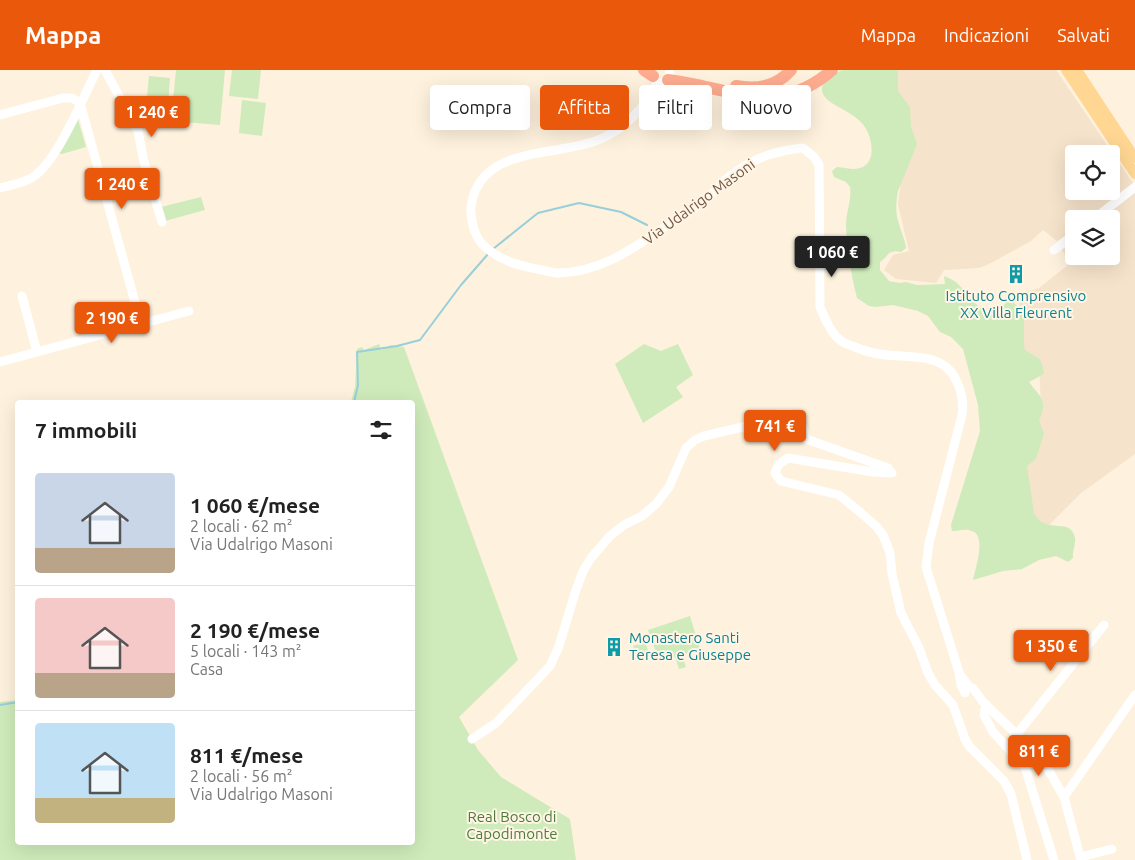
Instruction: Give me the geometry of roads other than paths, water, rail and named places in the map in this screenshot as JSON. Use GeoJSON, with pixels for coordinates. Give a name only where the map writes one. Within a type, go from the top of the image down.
{"type":"FeatureCollection","features":[{"type":"Feature","properties":{"kind":"highway"},"geometry":{"type":"LineString","coordinates":[[662,76],[750,88],[774,83],[791,70]]}},
{"type":"Feature","properties":{"kind":"highway"},"geometry":{"type":"LineString","coordinates":[[662,76],[739,94],[765,97],[797,91],[818,81],[832,70]]}},
{"type":"Feature","properties":{"kind":"main road"},"geometry":{"type":"LineString","coordinates":[[1066,70],[1135,174]]}},
{"type":"Feature","properties":{"kind":"main road"},"geometry":{"type":"LineString","coordinates":[[1077,70],[1135,158]]}},
{"type":"Feature","properties":{"kind":"street"},"geometry":{"type":"LineString","coordinates":[[0,188],[28,180],[42,170],[52,156],[97,70]]}},
{"type":"Feature","properties":{"kind":"street"},"geometry":{"type":"LineString","coordinates":[[105,70],[138,131],[162,222]]}},
{"type":"Feature","properties":{"kind":"street","name":"Via Udalrigo Masoni"},"geometry":{"type":"LineString","coordinates":[[662,76],[635,114],[607,136],[583,145],[515,158],[500,164],[487,173],[474,193],[471,209],[473,225],[482,244],[496,255],[518,265],[558,273],[584,270],[602,265],[624,255],[700,204],[730,176],[753,161],[779,151],[803,148],[814,157],[819,165],[820,307],[828,325],[842,341],[878,354],[928,359],[945,365],[955,378],[962,397],[962,415],[929,543],[926,567],[959,672],[961,685],[969,692]]}},
{"type":"Feature","properties":{"kind":"street"},"geometry":{"type":"LineString","coordinates":[[0,115],[63,98],[72,98],[80,103],[141,324]]}},
{"type":"Feature","properties":{"kind":"street"},"geometry":{"type":"LineString","coordinates":[[1106,210],[1135,187]]}},
{"type":"Feature","properties":{"kind":"street"},"geometry":{"type":"LineString","coordinates":[[1054,250],[1065,242]]}},
{"type":"Feature","properties":{"kind":"street"},"geometry":{"type":"LineString","coordinates":[[22,296],[37,352]]}},
{"type":"Feature","properties":{"kind":"street"},"geometry":{"type":"LineString","coordinates":[[0,362],[189,311]]}},
{"type":"Feature","properties":{"kind":"street"},"geometry":{"type":"LineString","coordinates":[[472,739],[496,723],[550,666],[559,646],[575,592],[583,571],[591,558],[610,536],[624,525],[642,516],[656,504],[669,487],[686,448],[694,440],[704,436],[747,426],[778,414],[790,414],[803,427],[806,439],[888,468],[892,472],[873,472],[788,458],[779,464],[775,473],[781,481],[839,495],[877,527],[890,553],[892,574],[901,613],[919,648],[928,673],[935,685],[954,704],[969,746],[1004,781],[1011,794],[1027,860]]}},
{"type":"Feature","properties":{"kind":"street"},"geometry":{"type":"LineString","coordinates":[[1017,734],[1104,625]]}},
{"type":"Feature","properties":{"kind":"street"},"geometry":{"type":"LineString","coordinates":[[954,704],[969,692],[984,703],[1038,755],[1064,797],[1081,858],[1112,849]]}},
{"type":"Feature","properties":{"kind":"street"},"geometry":{"type":"LineString","coordinates":[[1064,797],[1135,695]]}},
{"type":"Feature","properties":{"kind":"street"},"geometry":{"type":"LineString","coordinates":[[984,703],[984,715],[993,732],[1026,767],[1054,860]]}},
{"type":"Feature","properties":{"kind":"waterway"},"geometry":{"type":"LineString","coordinates":[[493,249],[538,213],[579,203],[621,212],[647,225]]}},
{"type":"Feature","properties":{"kind":"waterway"},"geometry":{"type":"LineString","coordinates":[[354,400],[358,385],[357,352],[397,346],[420,340],[461,285],[488,254]]}},
{"type":"Feature","properties":{"kind":"waterway"},"geometry":{"type":"LineString","coordinates":[[0,705],[15,702]]}},
{"type":"Feature","properties":{"kind":"place","name":"Istituto Comprensivo XX Villa Fleurent"},"geometry":{"type":"Point","coordinates":[1016,274]}},
{"type":"Feature","properties":{"kind":"place","name":"Monastero Santi Teresa e Giuseppe"},"geometry":{"type":"Point","coordinates":[614,647]}},
{"type":"Feature","properties":{"kind":"park label","name":"Real Bosco di Capodimonte"},"geometry":{"type":"Point","coordinates":[512,826]}}]}
